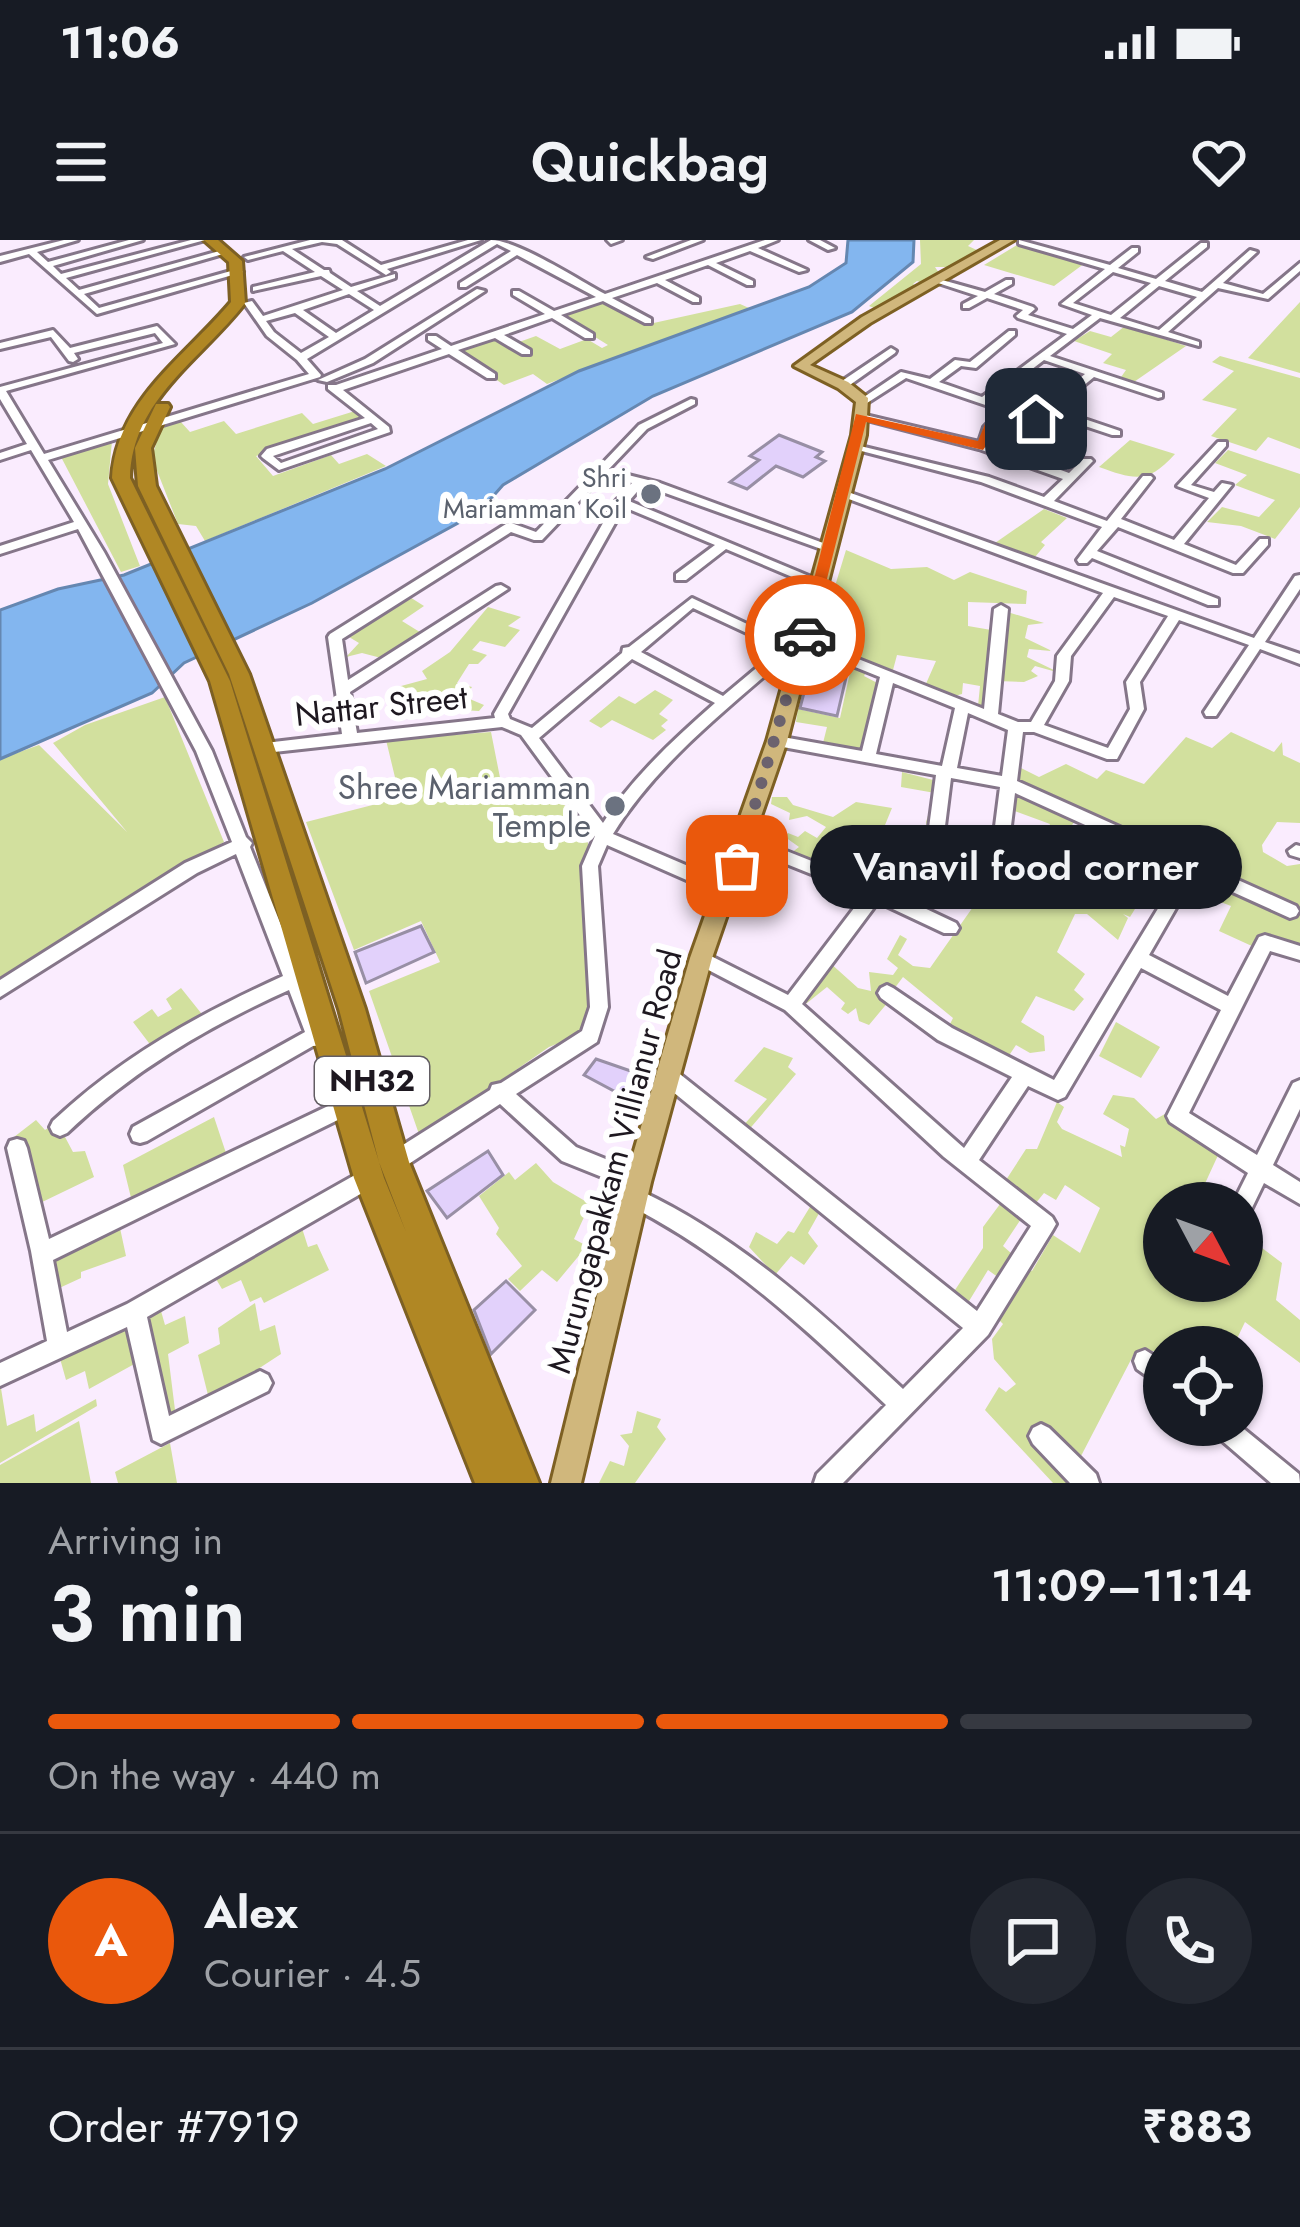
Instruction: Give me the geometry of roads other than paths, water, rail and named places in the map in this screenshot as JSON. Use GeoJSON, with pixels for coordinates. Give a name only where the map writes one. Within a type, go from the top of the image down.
{"type":"FeatureCollection","features":[{"type":"Feature","properties":{"kind":"highway"},"geometry":{"type":"LineString","coordinates":[[149,427],[180,380],[252,296],[243,264],[226,246],[210,240]]}},
{"type":"Feature","properties":{"kind":"highway"},"geometry":{"type":"LineString","coordinates":[[127,434],[148,400],[215,334],[238,303],[243,264]]}},
{"type":"Feature","properties":{"kind":"highway","name":"NH32"},"geometry":{"type":"LineString","coordinates":[[149,427],[142,467],[151,519]]}},
{"type":"Feature","properties":{"kind":"highway","name":"NH32"},"geometry":{"type":"LineString","coordinates":[[127,434],[119,456],[122,478],[151,519],[265,748],[352,1009],[382,1170],[493,1483]]}},
{"type":"Feature","properties":{"kind":"highway","name":"NH32"},"geometry":{"type":"LineString","coordinates":[[229,677],[346,1106],[382,1170],[521,1483]]}},
{"type":"Feature","properties":{"kind":"main road"},"geometry":{"type":"LineString","coordinates":[[862,409],[842,385],[802,363],[938,280],[1017,241]]}},
{"type":"Feature","properties":{"kind":"main road","name":"Murungapakkam Villianur Road"},"geometry":{"type":"LineString","coordinates":[[566,1483],[594,1349],[668,1077],[701,958],[729,891],[777,741],[791,674],[844,495],[862,409]]}},
{"type":"Feature","properties":{"kind":"street"},"geometry":{"type":"LineString","coordinates":[[0,259],[73,240]]}},
{"type":"Feature","properties":{"kind":"street"},"geometry":{"type":"LineString","coordinates":[[46,265],[139,240]]}},
{"type":"Feature","properties":{"kind":"street"},"geometry":{"type":"LineString","coordinates":[[59,277],[201,240]]}},
{"type":"Feature","properties":{"kind":"street"},"geometry":{"type":"LineString","coordinates":[[31,251],[97,311],[284,248],[322,240],[339,242],[392,276],[264,319]]}},
{"type":"Feature","properties":{"kind":"street"},"geometry":{"type":"LineString","coordinates":[[381,268],[477,240]]}},
{"type":"Feature","properties":{"kind":"street"},"geometry":{"type":"LineString","coordinates":[[650,257],[699,240]]}},
{"type":"Feature","properties":{"kind":"street"},"geometry":{"type":"LineString","coordinates":[[335,389],[774,240]]}},
{"type":"Feature","properties":{"kind":"street"},"geometry":{"type":"LineString","coordinates":[[813,240],[831,248]]}},
{"type":"Feature","properties":{"kind":"street"},"geometry":{"type":"LineString","coordinates":[[301,358],[499,241],[517,245],[648,321]]}},
{"type":"Feature","properties":{"kind":"street"},"geometry":{"type":"LineString","coordinates":[[1017,241],[1201,295]]}},
{"type":"Feature","properties":{"kind":"street"},"geometry":{"type":"LineString","coordinates":[[464,285],[517,245]]}},
{"type":"Feature","properties":{"kind":"street"},"geometry":{"type":"LineString","coordinates":[[1112,319],[1204,245]]}},
{"type":"Feature","properties":{"kind":"street"},"geometry":{"type":"LineString","coordinates":[[78,293],[226,246]]}},
{"type":"Feature","properties":{"kind":"street"},"geometry":{"type":"LineString","coordinates":[[284,248],[380,310]]}},
{"type":"Feature","properties":{"kind":"street"},"geometry":{"type":"LineString","coordinates":[[750,248],[802,270]]}},
{"type":"Feature","properties":{"kind":"street"},"geometry":{"type":"LineString","coordinates":[[1136,250],[1066,304],[1195,344]]}},
{"type":"Feature","properties":{"kind":"street"},"geometry":{"type":"LineString","coordinates":[[1160,334],[1253,252]]}},
{"type":"Feature","properties":{"kind":"street"},"geometry":{"type":"LineString","coordinates":[[708,262],[750,283]]}},
{"type":"Feature","properties":{"kind":"street"},"geometry":{"type":"LineString","coordinates":[[1214,284],[1266,296],[1300,266]]}},
{"type":"Feature","properties":{"kind":"street"},"geometry":{"type":"LineString","coordinates":[[326,272],[252,296],[271,334],[320,378],[335,389],[373,419],[386,430],[283,468],[267,456],[373,419]]}},
{"type":"Feature","properties":{"kind":"street"},"geometry":{"type":"LineString","coordinates":[[0,457],[41,454],[127,434],[369,361],[481,292],[440,277]]}},
{"type":"Feature","properties":{"kind":"street"},"geometry":{"type":"LineString","coordinates":[[658,280],[696,300]]}},
{"type":"Feature","properties":{"kind":"street"},"geometry":{"type":"LineString","coordinates":[[938,280],[1030,309],[1022,316],[1074,333]]}},
{"type":"Feature","properties":{"kind":"street"},"geometry":{"type":"LineString","coordinates":[[966,306],[1010,281]]}},
{"type":"Feature","properties":{"kind":"street"},"geometry":{"type":"LineString","coordinates":[[516,293],[589,336]]}},
{"type":"Feature","properties":{"kind":"street"},"geometry":{"type":"LineString","coordinates":[[296,309],[336,337]]}},
{"type":"Feature","properties":{"kind":"street"},"geometry":{"type":"LineString","coordinates":[[984,401],[1099,314]]}},
{"type":"Feature","properties":{"kind":"street"},"geometry":{"type":"LineString","coordinates":[[4,389],[170,344],[157,329],[67,352]]}},
{"type":"Feature","properties":{"kind":"street"},"geometry":{"type":"LineString","coordinates":[[0,346],[52,333],[80,369]]}},
{"type":"Feature","properties":{"kind":"street"},"geometry":{"type":"LineString","coordinates":[[931,382],[959,362],[971,366],[1012,333]]}},
{"type":"Feature","properties":{"kind":"street"},"geometry":{"type":"LineString","coordinates":[[497,335],[526,352]]}},
{"type":"Feature","properties":{"kind":"street"},"geometry":{"type":"LineString","coordinates":[[432,338],[491,376]]}},
{"type":"Feature","properties":{"kind":"street"},"geometry":{"type":"LineString","coordinates":[[842,385],[891,351]]}},
{"type":"Feature","properties":{"kind":"street"},"geometry":{"type":"LineString","coordinates":[[1044,357],[1158,395]]}},
{"type":"Feature","properties":{"kind":"street"},"geometry":{"type":"LineString","coordinates":[[0,374],[4,389],[178,701],[244,843],[314,1036],[333,1060]]}},
{"type":"Feature","properties":{"kind":"street"},"geometry":{"type":"LineString","coordinates":[[862,409],[905,374],[951,395],[1036,419],[1093,374]]}},
{"type":"Feature","properties":{"kind":"street"},"geometry":{"type":"LineString","coordinates":[[350,739],[335,637],[510,527],[538,537],[644,427],[691,402]]}},
{"type":"Feature","properties":{"kind":"street"},"geometry":{"type":"LineString","coordinates":[[862,409],[1072,478]]}},
{"type":"Feature","properties":{"kind":"street"},"geometry":{"type":"LineString","coordinates":[[983,446],[990,427],[1007,409]]}},
{"type":"Feature","properties":{"kind":"street"},"geometry":{"type":"LineString","coordinates":[[1051,411],[1116,434]]}},
{"type":"Feature","properties":{"kind":"street"},"geometry":{"type":"LineString","coordinates":[[293,444],[310,459]]}},
{"type":"Feature","properties":{"kind":"street"},"geometry":{"type":"LineString","coordinates":[[1216,497],[1183,485],[1222,444]]}},
{"type":"Feature","properties":{"kind":"street"},"geometry":{"type":"LineString","coordinates":[[856,448],[985,479],[1238,570],[1264,542]]}},
{"type":"Feature","properties":{"kind":"street"},"geometry":{"type":"LineString","coordinates":[[1046,502],[1087,461]]}},
{"type":"Feature","properties":{"kind":"street"},"geometry":{"type":"LineString","coordinates":[[597,471],[656,485],[827,547]]}},
{"type":"Feature","properties":{"kind":"street"},"geometry":{"type":"LineString","coordinates":[[1071,574],[1147,478]]}},
{"type":"Feature","properties":{"kind":"street"},"geometry":{"type":"LineString","coordinates":[[638,484],[621,502],[501,714],[503,722],[530,737],[605,837],[729,891]]}},
{"type":"Feature","properties":{"kind":"street"},"geometry":{"type":"LineString","coordinates":[[1176,546],[1226,485]]}},
{"type":"Feature","properties":{"kind":"street"},"geometry":{"type":"LineString","coordinates":[[844,495],[1300,659]]}},
{"type":"Feature","properties":{"kind":"street"},"geometry":{"type":"LineString","coordinates":[[621,502],[821,584]]}},
{"type":"Feature","properties":{"kind":"street"},"geometry":{"type":"LineString","coordinates":[[0,550],[82,524]]}},
{"type":"Feature","properties":{"kind":"street"},"geometry":{"type":"LineString","coordinates":[[681,577],[722,546]]}},
{"type":"Feature","properties":{"kind":"street"},"geometry":{"type":"LineString","coordinates":[[1089,552],[1213,602]]}},
{"type":"Feature","properties":{"kind":"street"},"geometry":{"type":"LineString","coordinates":[[1211,712],[1255,640],[1295,596],[1300,579]]}},
{"type":"Feature","properties":{"kind":"street"},"geometry":{"type":"LineString","coordinates":[[342,691],[501,589]]}},
{"type":"Feature","properties":{"kind":"street"},"geometry":{"type":"LineString","coordinates":[[1035,727],[1062,681],[1064,656],[1112,590]]}},
{"type":"Feature","properties":{"kind":"street"},"geometry":{"type":"LineString","coordinates":[[530,737],[692,602],[1016,727],[1035,727],[1112,755],[1137,709],[1133,682],[1176,615]]}},
{"type":"Feature","properties":{"kind":"street"},"geometry":{"type":"LineString","coordinates":[[991,716],[1001,609]]}},
{"type":"Feature","properties":{"kind":"street"},"geometry":{"type":"LineString","coordinates":[[628,651],[724,702]]}},
{"type":"Feature","properties":{"kind":"street"},"geometry":{"type":"LineString","coordinates":[[0,1375],[135,1312],[382,1170],[590,1036],[599,1007],[590,866],[596,844],[635,792],[724,702],[765,668],[791,674]]}},
{"type":"Feature","properties":{"kind":"street"},"geometry":{"type":"LineString","coordinates":[[868,758],[888,674]]}},
{"type":"Feature","properties":{"kind":"street"},"geometry":{"type":"LineString","coordinates":[[932,858],[963,705]]}},
{"type":"Feature","properties":{"kind":"street","name":"Nattar Street"},"geometry":{"type":"LineString","coordinates":[[265,748],[503,722]]}},
{"type":"Feature","properties":{"kind":"street"},"geometry":{"type":"LineString","coordinates":[[1000,850],[1016,727]]}},
{"type":"Feature","properties":{"kind":"street"},"geometry":{"type":"LineString","coordinates":[[777,741],[1007,783],[1290,911]]}},
{"type":"Feature","properties":{"kind":"street"},"geometry":{"type":"LineString","coordinates":[[746,841],[950,928]]}},
{"type":"Feature","properties":{"kind":"street"},"geometry":{"type":"LineString","coordinates":[[0,989],[191,868],[244,843]]}},
{"type":"Feature","properties":{"kind":"street"},"geometry":{"type":"LineString","coordinates":[[791,1005],[902,851]]}},
{"type":"Feature","properties":{"kind":"street"},"geometry":{"type":"LineString","coordinates":[[887,993],[1024,1076],[1058,1091],[1193,865]]}},
{"type":"Feature","properties":{"kind":"street"},"geometry":{"type":"LineString","coordinates":[[1300,953],[1265,942],[1178,1116],[1300,1194]]}},
{"type":"Feature","properties":{"kind":"street"},"geometry":{"type":"LineString","coordinates":[[701,958],[791,1005],[966,1162],[1045,1224],[980,1327],[826,1483]]}},
{"type":"Feature","properties":{"kind":"street"},"geometry":{"type":"LineString","coordinates":[[1140,959],[1230,1006]]}},
{"type":"Feature","properties":{"kind":"street"},"geometry":{"type":"LineString","coordinates":[[60,1127],[102,1084],[156,1048],[292,980]]}},
{"type":"Feature","properties":{"kind":"street"},"geometry":{"type":"LineString","coordinates":[[140,1134],[314,1036]]}},
{"type":"Feature","properties":{"kind":"street"},"geometry":{"type":"LineString","coordinates":[[966,1162],[1024,1076]]}},
{"type":"Feature","properties":{"kind":"street"},"geometry":{"type":"LineString","coordinates":[[668,1077],[980,1327]]}},
{"type":"Feature","properties":{"kind":"street"},"geometry":{"type":"LineString","coordinates":[[1256,1182],[1300,1089]]}},
{"type":"Feature","properties":{"kind":"street"},"geometry":{"type":"LineString","coordinates":[[499,1091],[569,1154],[690,1222],[830,1337],[904,1406]]}},
{"type":"Feature","properties":{"kind":"street"},"geometry":{"type":"LineString","coordinates":[[42,1253],[346,1106]]}},
{"type":"Feature","properties":{"kind":"street"},"geometry":{"type":"LineString","coordinates":[[16,1148],[59,1347]]}},
{"type":"Feature","properties":{"kind":"street"},"geometry":{"type":"LineString","coordinates":[[135,1312],[160,1432],[260,1383]]}},
{"type":"Feature","properties":{"kind":"street"},"geometry":{"type":"LineString","coordinates":[[1041,1436],[1087,1483]]}},
{"type":"Feature","properties":{"kind":"street"},"geometry":{"type":"LineString","coordinates":[[1243,1446],[1276,1478]]}},
{"type":"Feature","properties":{"kind":"water"},"geometry":{"type":"Polygon","coordinates":[[[848,240],[914,240],[913,262],[852,312],[653,396],[503,485],[480,511],[312,603],[184,663],[152,693],[0,759],[0,610],[58,589],[124,575],[385,469],[579,371],[809,287],[846,263],[848,240]]]}},
{"type":"Feature","properties":{"kind":"place","name":"Shri Mariamman Koil"},"geometry":{"type":"Point","coordinates":[651,494]}},
{"type":"Feature","properties":{"kind":"place","name":"Shree Mariamman Temple"},"geometry":{"type":"Point","coordinates":[615,806]}},
{"type":"Feature","properties":{"kind":"place","name":"Vanavil food corner"},"geometry":{"type":"Point","coordinates":[737,866]}}]}
